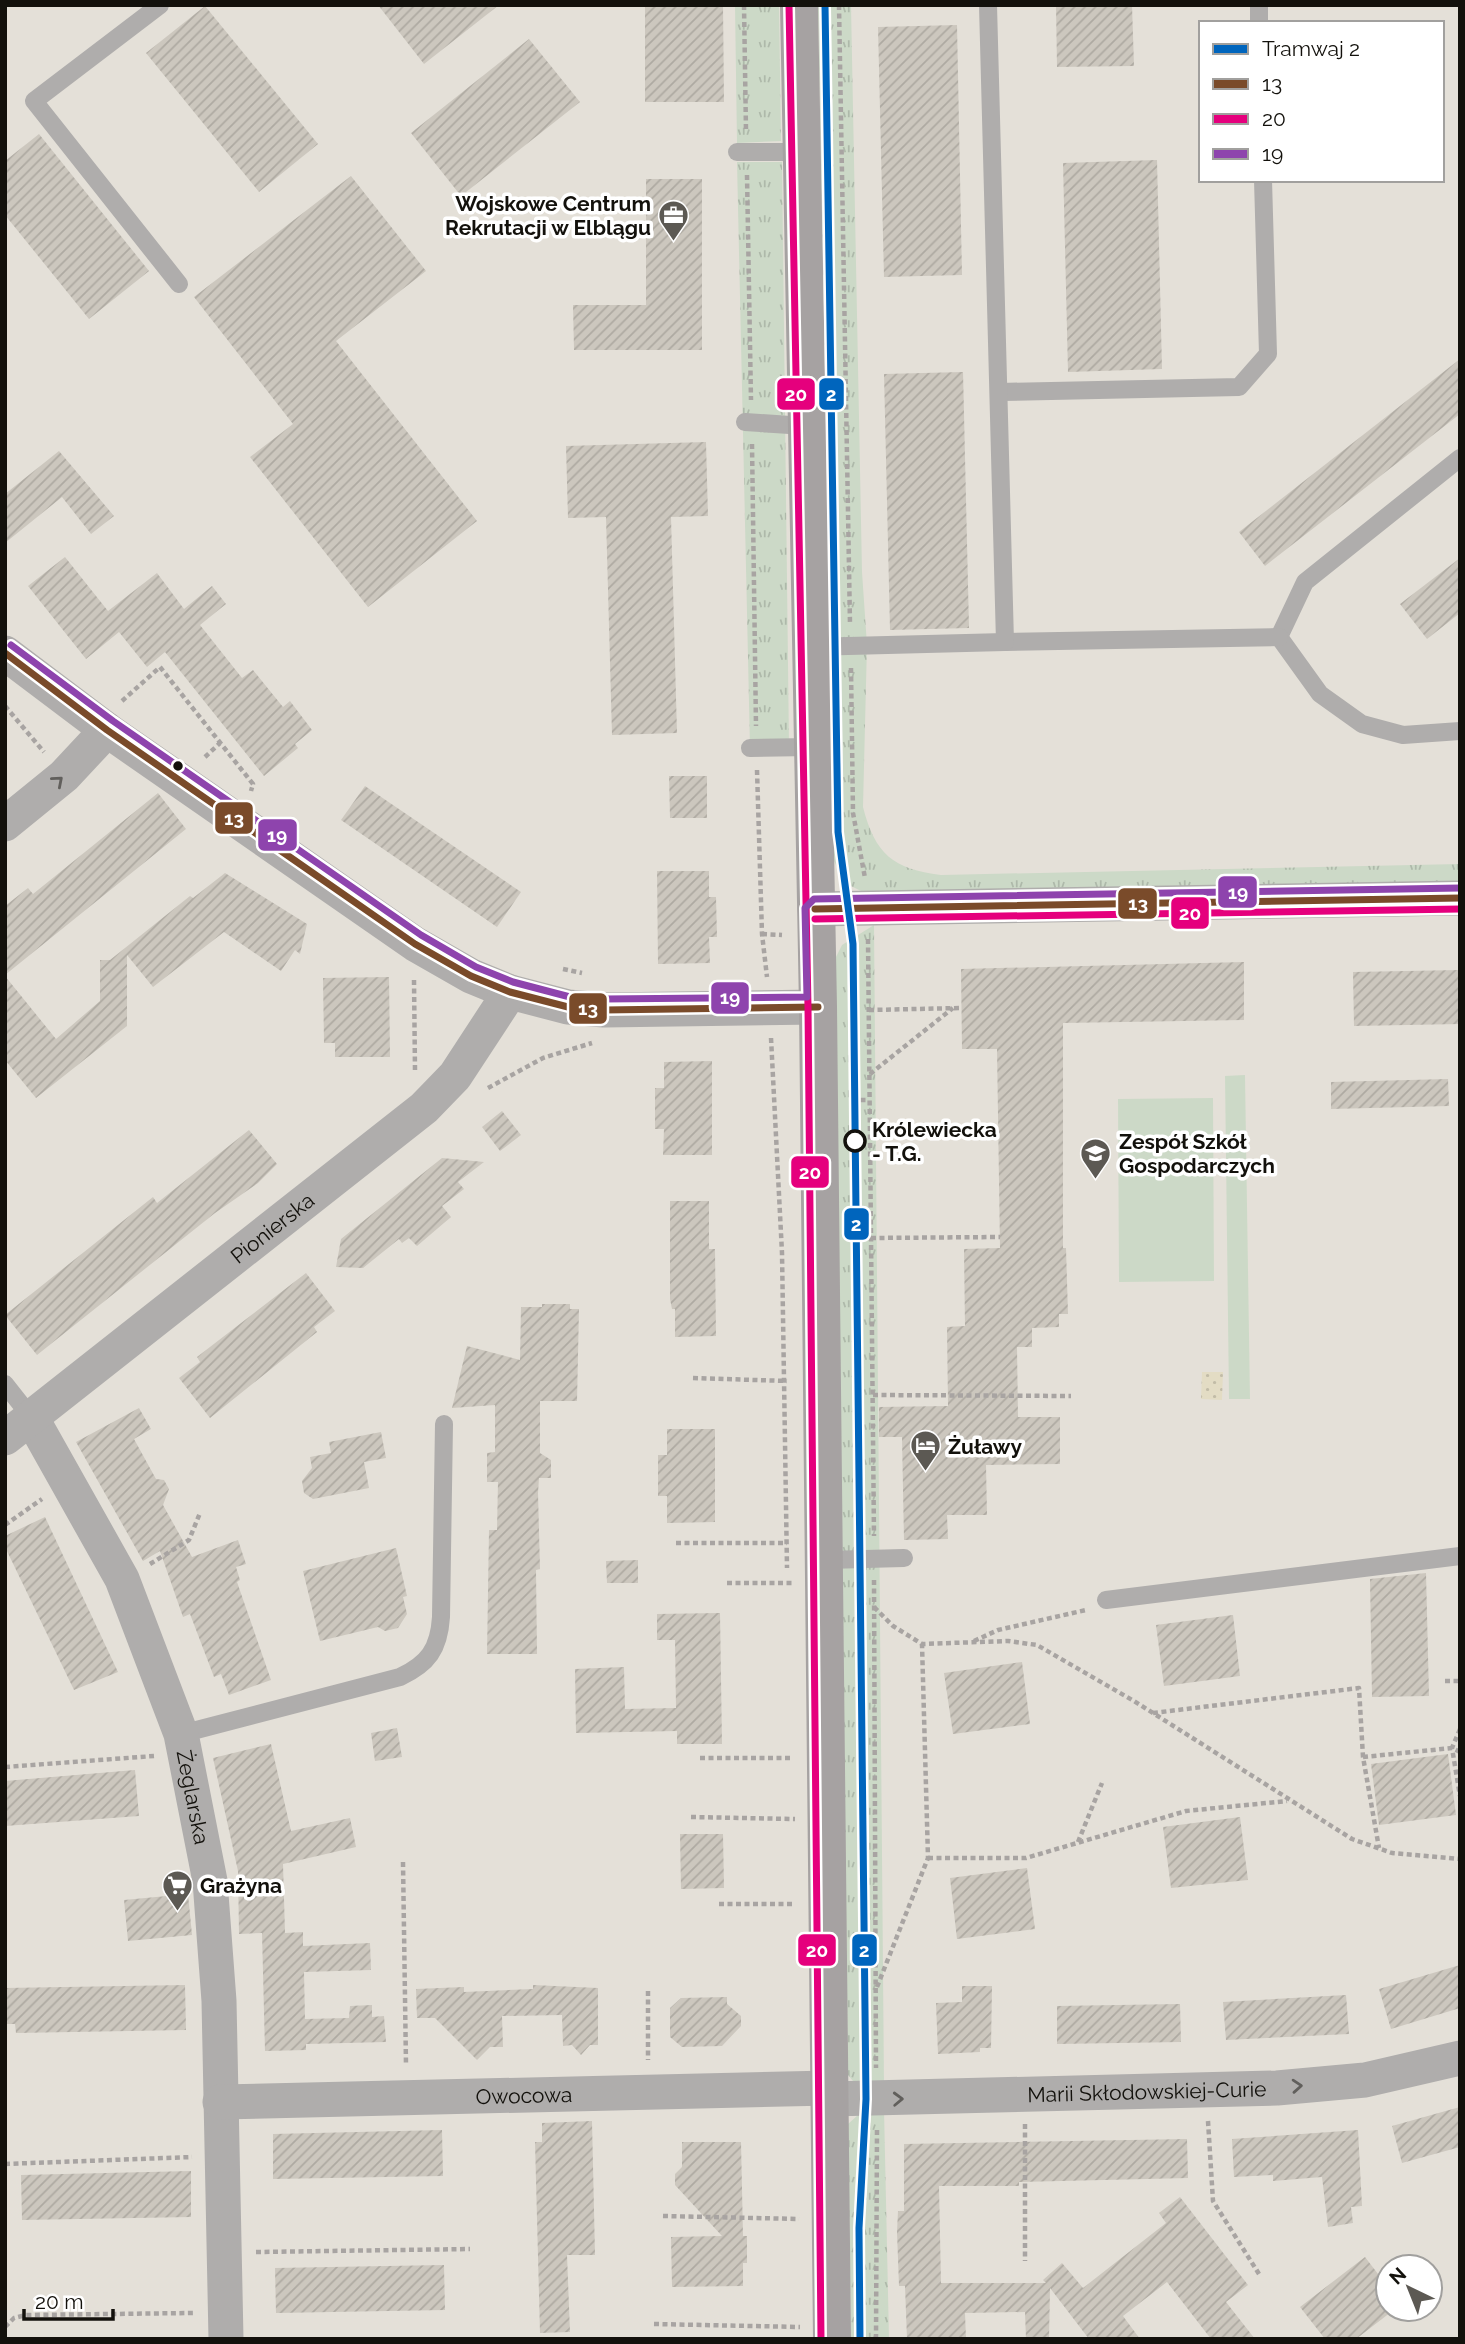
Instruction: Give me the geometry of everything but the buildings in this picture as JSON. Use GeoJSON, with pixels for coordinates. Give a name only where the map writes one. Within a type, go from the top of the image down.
{"type":"FeatureCollection","features":[{"type":"Feature","properties":{"kind":"main road"},"geometry":{"type":"LineString","coordinates":[[799,5],[826,1562],[832,2333]]}},
{"type":"Feature","properties":{"kind":"street"},"geometry":{"type":"LineString","coordinates":[[5,653],[111,719],[415,944],[471,976],[510,992],[568,1007],[604,1010],[765,1005],[818,1007]]}},
{"type":"Feature","properties":{"kind":"street"},"geometry":{"type":"LineString","coordinates":[[5,824],[64,776],[111,719]]}},
{"type":"Feature","properties":{"kind":"street"},"geometry":{"type":"LineString","coordinates":[[814,909],[1460,898]]}},
{"type":"Feature","properties":{"kind":"street","name":"Pionierska"},"geometry":{"type":"LineString","coordinates":[[18,1428],[424,1108],[455,1076],[510,992]]}},
{"type":"Feature","properties":{"kind":"street","name":"Żeglarska"},"geometry":{"type":"LineString","coordinates":[[18,1428],[67,1481],[122,1579],[183,1744],[211,1881],[219,2000],[226,2339]]}},
{"type":"Feature","properties":{"kind":"street","name":"Marii Skłodowskiej-Curie"},"geometry":{"type":"LineString","coordinates":[[830,2093],[876,2099],[1208,2090],[1365,2080],[1460,2058]]}},
{"type":"Feature","properties":{"kind":"street","name":"Owocowa"},"geometry":{"type":"LineString","coordinates":[[220,2102],[649,2092],[830,2093]]}},
{"type":"Feature","properties":{"kind":"lane"},"geometry":{"type":"LineString","coordinates":[[160,5],[34,101],[179,284]]}},
{"type":"Feature","properties":{"kind":"lane"},"geometry":{"type":"LineString","coordinates":[[988,5],[1005,642]]}},
{"type":"Feature","properties":{"kind":"lane"},"geometry":{"type":"LineString","coordinates":[[742,152],[801,152]]}},
{"type":"Feature","properties":{"kind":"lane"},"geometry":{"type":"LineString","coordinates":[[1000,392],[1239,387],[1268,354],[1263,182]]}},
{"type":"Feature","properties":{"kind":"lane"},"geometry":{"type":"LineString","coordinates":[[748,422],[805,426]]}},
{"type":"Feature","properties":{"kind":"lane"},"geometry":{"type":"LineString","coordinates":[[1279,637],[1305,582],[1460,458]]}},
{"type":"Feature","properties":{"kind":"lane"},"geometry":{"type":"LineString","coordinates":[[809,647],[1279,637]]}},
{"type":"Feature","properties":{"kind":"lane"},"geometry":{"type":"LineString","coordinates":[[1279,637],[1320,694],[1362,724],[1403,735],[1460,731]]}},
{"type":"Feature","properties":{"kind":"lane"},"geometry":{"type":"LineString","coordinates":[[754,748],[811,747]]}},
{"type":"Feature","properties":{"kind":"lane"},"geometry":{"type":"LineString","coordinates":[[5,1384],[18,1428]]}},
{"type":"Feature","properties":{"kind":"lane"},"geometry":{"type":"LineString","coordinates":[[183,1744],[400,1677],[428,1659],[438,1643],[441,1617],[444,1424]]}},
{"type":"Feature","properties":{"kind":"lane"},"geometry":{"type":"LineString","coordinates":[[1106,1600],[1460,1556]]}},
{"type":"Feature","properties":{"kind":"lane"},"geometry":{"type":"LineString","coordinates":[[826,1562],[904,1558]]}},
{"type":"Feature","properties":{"kind":"path"},"geometry":{"type":"LineString","coordinates":[[744,5],[742,152],[754,748],[765,1005]]}},
{"type":"Feature","properties":{"kind":"path"},"geometry":{"type":"LineString","coordinates":[[839,5],[853,813],[868,908],[873,1395],[876,1421],[876,2339]]}},
{"type":"Feature","properties":{"kind":"path"},"geometry":{"type":"LineString","coordinates":[[111,719],[160,667],[253,784]]}},
{"type":"Feature","properties":{"kind":"path"},"geometry":{"type":"LineString","coordinates":[[5,706],[64,776]]}},
{"type":"Feature","properties":{"kind":"path"},"geometry":{"type":"LineString","coordinates":[[205,757],[220,743]]}},
{"type":"Feature","properties":{"kind":"path"},"geometry":{"type":"LineString","coordinates":[[199,751],[212,762]]}},
{"type":"Feature","properties":{"kind":"path"},"geometry":{"type":"LineString","coordinates":[[239,789],[249,799]]}},
{"type":"Feature","properties":{"kind":"path"},"geometry":{"type":"LineString","coordinates":[[414,968],[415,1078]]}},
{"type":"Feature","properties":{"kind":"path"},"geometry":{"type":"LineString","coordinates":[[560,969],[594,976]]}},
{"type":"Feature","properties":{"kind":"path"},"geometry":{"type":"LineString","coordinates":[[869,1075],[953,1008]]}},
{"type":"Feature","properties":{"kind":"path"},"geometry":{"type":"LineString","coordinates":[[869,1010],[962,1008]]}},
{"type":"Feature","properties":{"kind":"path"},"geometry":{"type":"LineString","coordinates":[[487,1089],[544,1058],[603,1041]]}},
{"type":"Feature","properties":{"kind":"path"},"geometry":{"type":"LineString","coordinates":[[871,1238],[1000,1237]]}},
{"type":"Feature","properties":{"kind":"path"},"geometry":{"type":"LineString","coordinates":[[693,1378],[823,1382]]}},
{"type":"Feature","properties":{"kind":"path"},"geometry":{"type":"LineString","coordinates":[[873,1395],[1071,1396]]}},
{"type":"Feature","properties":{"kind":"path"},"geometry":{"type":"LineString","coordinates":[[5,1525],[67,1481]]}},
{"type":"Feature","properties":{"kind":"path"},"geometry":{"type":"LineString","coordinates":[[122,1579],[184,1545],[189,1540],[200,1513]]}},
{"type":"Feature","properties":{"kind":"path"},"geometry":{"type":"LineString","coordinates":[[676,1543],[826,1562]]}},
{"type":"Feature","properties":{"kind":"path"},"geometry":{"type":"LineString","coordinates":[[727,1583],[826,1562]]}},
{"type":"Feature","properties":{"kind":"path"},"geometry":{"type":"LineString","coordinates":[[972,1642],[998,1630],[1080,1612],[1106,1600]]}},
{"type":"Feature","properties":{"kind":"path"},"geometry":{"type":"LineString","coordinates":[[874,1607],[893,1626],[922,1644],[1008,1641],[1037,1645],[1152,1713],[1352,1839],[1392,1853],[1460,1859]]}},
{"type":"Feature","properties":{"kind":"path"},"geometry":{"type":"LineString","coordinates":[[876,1991],[928,1858],[922,1644]]}},
{"type":"Feature","properties":{"kind":"path"},"geometry":{"type":"LineString","coordinates":[[1445,1681],[1458,1681],[1460,1685]]}},
{"type":"Feature","properties":{"kind":"path"},"geometry":{"type":"LineString","coordinates":[[1152,1713],[1359,1688],[1363,1757],[1379,1849]]}},
{"type":"Feature","properties":{"kind":"path"},"geometry":{"type":"LineString","coordinates":[[1460,1729],[1451,1748],[1460,1796]]}},
{"type":"Feature","properties":{"kind":"path"},"geometry":{"type":"LineString","coordinates":[[5,1767],[183,1744]]}},
{"type":"Feature","properties":{"kind":"path"},"geometry":{"type":"LineString","coordinates":[[1363,1757],[1451,1748],[1460,1752]]}},
{"type":"Feature","properties":{"kind":"path"},"geometry":{"type":"LineString","coordinates":[[700,1758],[828,1758]]}},
{"type":"Feature","properties":{"kind":"path"},"geometry":{"type":"LineString","coordinates":[[1078,1843],[1102,1783]]}},
{"type":"Feature","properties":{"kind":"path"},"geometry":{"type":"LineString","coordinates":[[928,1858],[1026,1858],[1186,1811],[1290,1801]]}},
{"type":"Feature","properties":{"kind":"path"},"geometry":{"type":"LineString","coordinates":[[691,1817],[828,1820]]}},
{"type":"Feature","properties":{"kind":"path"},"geometry":{"type":"LineString","coordinates":[[403,1862],[406,2097]]}},
{"type":"Feature","properties":{"kind":"path"},"geometry":{"type":"LineString","coordinates":[[719,1905],[828,1904]]}},
{"type":"Feature","properties":{"kind":"path"},"geometry":{"type":"LineString","coordinates":[[648,1991],[649,2092]]}},
{"type":"Feature","properties":{"kind":"path"},"geometry":{"type":"LineString","coordinates":[[1208,2090],[1209,2176],[1213,2201],[1259,2274]]}},
{"type":"Feature","properties":{"kind":"path"},"geometry":{"type":"LineString","coordinates":[[1024,2095],[1025,2261]]}},
{"type":"Feature","properties":{"kind":"path"},"geometry":{"type":"LineString","coordinates":[[5,2164],[221,2156]]}},
{"type":"Feature","properties":{"kind":"path"},"geometry":{"type":"LineString","coordinates":[[663,2216],[831,2220]]}},
{"type":"Feature","properties":{"kind":"path"},"geometry":{"type":"LineString","coordinates":[[224,2253],[470,2249]]}},
{"type":"Feature","properties":{"kind":"path"},"geometry":{"type":"LineString","coordinates":[[5,2327],[13,2318],[26,2315],[203,2313]]}},
{"type":"Feature","properties":{"kind":"path"},"geometry":{"type":"LineString","coordinates":[[654,2324],[832,2333]]}},
{"type":"Feature","properties":{"kind":"green space"},"geometry":{"type":"Polygon","coordinates":[[[735,5],[779,5],[781,141],[737,143],[735,5]]]}},
{"type":"Feature","properties":{"kind":"green space"},"geometry":{"type":"Polygon","coordinates":[[[818,5],[851,5],[862,572],[867,645],[863,807],[880,848],[898,863],[941,875],[1460,864],[1460,885],[861,891],[845,883],[834,861],[818,5]]]}},
{"type":"Feature","properties":{"kind":"green space"},"geometry":{"type":"Polygon","coordinates":[[[737,162],[782,162],[789,747],[750,748],[737,162]]]}},
{"type":"Feature","properties":{"kind":"green space"},"geometry":{"type":"Polygon","coordinates":[[[874,925],[884,2086],[853,2081],[848,2075],[834,961],[842,945],[874,925]]]}},
{"type":"Feature","properties":{"kind":"green space"},"geometry":{"type":"Polygon","coordinates":[[[1245,1075],[1250,1399],[1229,1399],[1225,1076],[1245,1075]]]}},
{"type":"Feature","properties":{"kind":"green space"},"geometry":{"type":"Polygon","coordinates":[[[1213,1098],[1214,1281],[1119,1282],[1118,1099],[1213,1098]]]}},
{"type":"Feature","properties":{"kind":"green space"},"geometry":{"type":"Polygon","coordinates":[[[884,2109],[889,2339],[851,2339],[848,2124],[858,2115],[884,2109]]]}},
{"type":"Feature","properties":{"kind":"sand"},"geometry":{"type":"Polygon","coordinates":[[[1202,1372],[1223,1372],[1222,1400],[1201,1399],[1202,1372]]]}},
{"type":"Feature","properties":{"kind":"tram line","name":"2"},"geometry":{"type":"LineString","coordinates":[[825,5],[838,832],[853,944],[866,2099],[859,2228],[860,2339]]}},
{"type":"Feature","properties":{"kind":"transit line","name":"20"},"geometry":{"type":"LineString","coordinates":[[789,5],[808,1007],[821,2339]]}},
{"type":"Feature","properties":{"kind":"transit line","name":"19"},"geometry":{"type":"LineString","coordinates":[[11,645],[113,721],[421,935],[476,967],[513,982],[570,997],[807,997],[805,908],[814,899],[1460,888]]}},
{"type":"Feature","properties":{"kind":"transit line","name":"13"},"geometry":{"type":"LineString","coordinates":[[5,653],[107,730],[415,944],[471,976],[510,992],[568,1007],[604,1010],[818,1007]]}},
{"type":"Feature","properties":{"kind":"transit line","name":"13"},"geometry":{"type":"LineString","coordinates":[[815,909],[1460,898]]}},
{"type":"Feature","properties":{"kind":"transit line","name":"20"},"geometry":{"type":"LineString","coordinates":[[815,919],[1460,909]]}},
{"type":"Feature","properties":{"kind":"place","name":"Wojskowe Centrum Rekrutacji w Elblągu"},"geometry":{"type":"Point","coordinates":[674,242]}},
{"type":"Feature","properties":{"kind":"place","name":"Królewiecka - T.G."},"geometry":{"type":"Point","coordinates":[855,1141]}},
{"type":"Feature","properties":{"kind":"place","name":"Zespół Szkół Gospodarczych"},"geometry":{"type":"Point","coordinates":[1096,1180]}},
{"type":"Feature","properties":{"kind":"place","name":"Żuławy"},"geometry":{"type":"Point","coordinates":[925,1473]}},
{"type":"Feature","properties":{"kind":"place","name":"Grażyna"},"geometry":{"type":"Point","coordinates":[177,1912]}}]}
